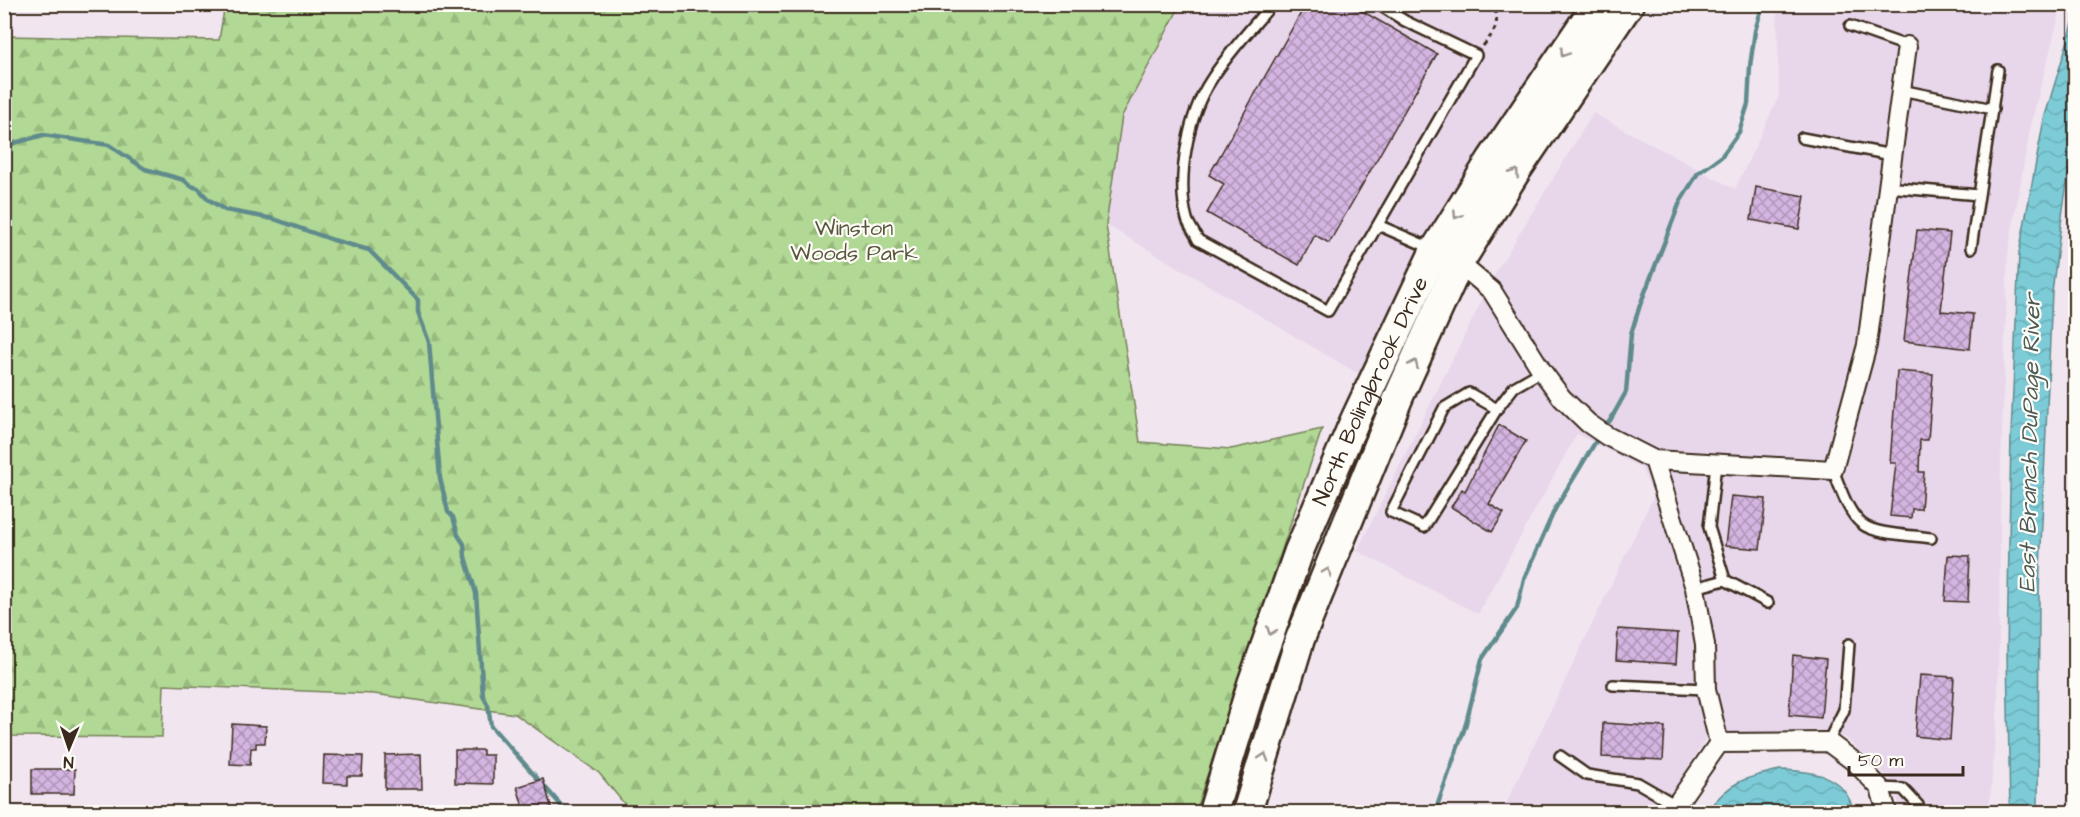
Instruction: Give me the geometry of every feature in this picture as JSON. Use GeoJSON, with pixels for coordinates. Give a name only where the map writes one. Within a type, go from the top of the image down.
{"type":"FeatureCollection","features":[{"type":"Feature","properties":{"kind":"main road","name":"North Bolingbrook Drive"},"geometry":{"type":"LineString","coordinates":[[1213,813],[1252,684],[1299,551],[1355,420],[1447,256],[1492,159],[1597,4]]}},
{"type":"Feature","properties":{"kind":"main road","name":"North Bolingbrook Drive"},"geometry":{"type":"LineString","coordinates":[[1247,813],[1300,639],[1399,396],[1447,256],[1516,171],[1629,4]]}},
{"type":"Feature","properties":{"kind":"street"},"geometry":{"type":"LineString","coordinates":[[1447,256],[1492,291],[1542,371],[1562,398],[1588,423],[1607,436],[1654,460],[1833,470],[1867,345],[1907,46]]}},
{"type":"Feature","properties":{"kind":"street"},"geometry":{"type":"LineString","coordinates":[[1654,460],[1695,588],[1705,645],[1706,689],[1719,743],[1675,809]]}},
{"type":"Feature","properties":{"kind":"street"},"geometry":{"type":"LineString","coordinates":[[1719,743],[1828,742],[1856,762],[1880,788],[1887,813]]}},
{"type":"Feature","properties":{"kind":"lane"},"geometry":{"type":"LineString","coordinates":[[1272,4],[1209,82],[1192,121],[1182,178],[1183,198],[1188,221],[1198,240],[1328,311],[1476,55],[1405,21],[1378,4]]}},
{"type":"Feature","properties":{"kind":"lane"},"geometry":{"type":"LineString","coordinates":[[1850,26],[1907,46]]}},
{"type":"Feature","properties":{"kind":"lane"},"geometry":{"type":"LineString","coordinates":[[1971,248],[1998,70]]}},
{"type":"Feature","properties":{"kind":"lane"},"geometry":{"type":"LineString","coordinates":[[1901,90],[1993,109]]}},
{"type":"Feature","properties":{"kind":"lane"},"geometry":{"type":"LineString","coordinates":[[1802,138],[1892,155]]}},
{"type":"Feature","properties":{"kind":"lane"},"geometry":{"type":"LineString","coordinates":[[1887,187],[1979,195]]}},
{"type":"Feature","properties":{"kind":"lane"},"geometry":{"type":"LineString","coordinates":[[1378,225],[1447,256]]}},
{"type":"Feature","properties":{"kind":"lane"},"geometry":{"type":"LineString","coordinates":[[1497,409],[1469,393],[1444,408],[1391,512],[1424,527],[1497,409],[1514,387],[1542,371]]}},
{"type":"Feature","properties":{"kind":"lane"},"geometry":{"type":"LineString","coordinates":[[1716,464],[1708,527],[1725,580]]}},
{"type":"Feature","properties":{"kind":"lane"},"geometry":{"type":"LineString","coordinates":[[1833,470],[1855,516],[1863,524],[1875,530],[1931,538]]}},
{"type":"Feature","properties":{"kind":"lane"},"geometry":{"type":"LineString","coordinates":[[1695,588],[1725,580],[1768,603]]}},
{"type":"Feature","properties":{"kind":"lane"},"geometry":{"type":"LineString","coordinates":[[1828,742],[1844,710],[1849,644]]}},
{"type":"Feature","properties":{"kind":"lane"},"geometry":{"type":"LineString","coordinates":[[1613,685],[1706,689]]}},
{"type":"Feature","properties":{"kind":"lane"},"geometry":{"type":"LineString","coordinates":[[1560,756],[1587,775],[1638,783],[1675,809]]}},
{"type":"Feature","properties":{"kind":"lane"},"geometry":{"type":"LineString","coordinates":[[1880,788],[1903,789],[1917,805],[1920,813]]}},
{"type":"Feature","properties":{"kind":"path"},"geometry":{"type":"LineString","coordinates":[[1476,55],[1496,30],[1494,4]]}},
{"type":"Feature","properties":{"kind":"shaded area"},"geometry":{"type":"Polygon","coordinates":[[[1180,5],[1585,5],[1367,379],[1106,225],[1122,116],[1180,5]]]}},
{"type":"Feature","properties":{"kind":"shaded area"},"geometry":{"type":"Polygon","coordinates":[[[1782,5],[2062,5],[2031,124],[2008,253],[2001,465],[1998,704],[1989,812],[1900,812],[1895,784],[1846,738],[1816,730],[1708,735],[1675,789],[1666,812],[1502,812],[1654,495],[1641,468],[1577,434],[1478,614],[1357,551],[1497,270],[1593,113],[1735,189],[1779,96],[1777,9],[1782,5]]]}},
{"type":"Feature","properties":{"kind":"green space","name":"Winston Woods Park"},"geometry":{"type":"Polygon","coordinates":[[[225,4],[1183,5],[1180,6],[1122,116],[1106,225],[1140,442],[1231,449],[1322,429],[1195,812],[631,812],[599,773],[515,714],[374,694],[164,685],[162,737],[5,736],[5,36],[219,40],[225,4]]]}},
{"type":"Feature","properties":{"kind":"water","name":"East Branch DuPage River"},"geometry":{"type":"Polygon","coordinates":[[[2075,17],[2075,133],[2052,292],[2039,592],[2038,812],[2010,812],[2007,653],[2011,435],[2019,253],[2044,119],[2075,17]]]}},
{"type":"Feature","properties":{"kind":"water"},"geometry":{"type":"Polygon","coordinates":[[[1780,770],[1816,774],[1835,782],[1849,799],[1854,812],[1706,812],[1722,794],[1738,783],[1780,770]]]}},
{"type":"Feature","properties":{"kind":"building"},"geometry":{"type":"Polygon","coordinates":[[[1306,4],[1350,4],[1437,54],[1329,243],[1315,235],[1299,265],[1207,213],[1224,184],[1209,175],[1306,4]]]}},
{"type":"Feature","properties":{"kind":"building"},"geometry":{"type":"Polygon","coordinates":[[[1756,187],[1805,196],[1799,229],[1751,220],[1756,187]]]}},
{"type":"Feature","properties":{"kind":"building"},"geometry":{"type":"Polygon","coordinates":[[[1917,230],[1950,233],[1941,311],[1973,314],[1970,349],[1904,341],[1917,230]]]}},
{"type":"Feature","properties":{"kind":"building"},"geometry":{"type":"Polygon","coordinates":[[[1897,371],[1933,374],[1928,440],[1920,440],[1919,472],[1924,472],[1921,509],[1912,509],[1911,518],[1890,516],[1896,463],[1890,463],[1897,371]]]}},
{"type":"Feature","properties":{"kind":"building"},"geometry":{"type":"Polygon","coordinates":[[[1499,425],[1526,441],[1489,504],[1504,513],[1492,532],[1451,507],[1462,489],[1465,491],[1499,425]]]}},
{"type":"Feature","properties":{"kind":"building"},"geometry":{"type":"Polygon","coordinates":[[[1731,496],[1766,499],[1760,549],[1725,546],[1731,496]]]}},
{"type":"Feature","properties":{"kind":"building"},"geometry":{"type":"Polygon","coordinates":[[[1948,555],[1970,556],[1968,602],[1945,601],[1948,555]]]}},
{"type":"Feature","properties":{"kind":"building"},"geometry":{"type":"Polygon","coordinates":[[[1618,629],[1678,633],[1676,664],[1616,660],[1618,629]]]}},
{"type":"Feature","properties":{"kind":"building"},"geometry":{"type":"Polygon","coordinates":[[[1793,655],[1826,659],[1821,718],[1789,715],[1793,655]]]}},
{"type":"Feature","properties":{"kind":"building"},"geometry":{"type":"Polygon","coordinates":[[[1920,675],[1954,677],[1950,740],[1915,736],[1920,675]]]}},
{"type":"Feature","properties":{"kind":"building"},"geometry":{"type":"Polygon","coordinates":[[[1603,723],[1665,727],[1663,760],[1602,757],[1603,723]]]}},
{"type":"Feature","properties":{"kind":"building"},"geometry":{"type":"Polygon","coordinates":[[[232,724],[266,726],[265,743],[256,743],[256,748],[251,748],[250,765],[230,764],[232,724]]]}},
{"type":"Feature","properties":{"kind":"building"},"geometry":{"type":"Polygon","coordinates":[[[455,750],[483,750],[483,755],[493,755],[493,784],[455,783],[455,750]]]}},
{"type":"Feature","properties":{"kind":"building"},"geometry":{"type":"Polygon","coordinates":[[[421,754],[422,789],[385,789],[385,755],[421,754]]]}},
{"type":"Feature","properties":{"kind":"building"},"geometry":{"type":"Polygon","coordinates":[[[324,755],[363,756],[362,776],[347,776],[347,784],[323,783],[324,755]]]}},
{"type":"Feature","properties":{"kind":"building"},"geometry":{"type":"Polygon","coordinates":[[[32,769],[75,769],[74,794],[32,794],[32,769]]]}},
{"type":"Feature","properties":{"kind":"building"},"geometry":{"type":"Polygon","coordinates":[[[543,779],[553,813],[525,813],[517,787],[543,779]]]}},
{"type":"Feature","properties":{"kind":"waterway"},"geometry":{"type":"LineString","coordinates":[[1604,429],[1626,392],[1631,334],[1680,202],[1698,173],[1721,157],[1739,132],[1748,104],[1755,31],[1763,4]]}},
{"type":"Feature","properties":{"kind":"waterway"},"geometry":{"type":"LineString","coordinates":[[4,146],[43,135],[109,145],[145,169],[184,180],[198,188],[208,199],[225,210],[274,219],[369,250],[418,300],[418,312],[429,342],[440,478],[448,512],[453,517],[458,535],[464,544],[465,557],[476,593],[483,696],[488,705],[491,726],[567,812]]}},
{"type":"Feature","properties":{"kind":"waterway"},"geometry":{"type":"LineString","coordinates":[[1435,812],[1465,727],[1482,659],[1517,608],[1524,579],[1555,509],[1599,436]]}}]}
